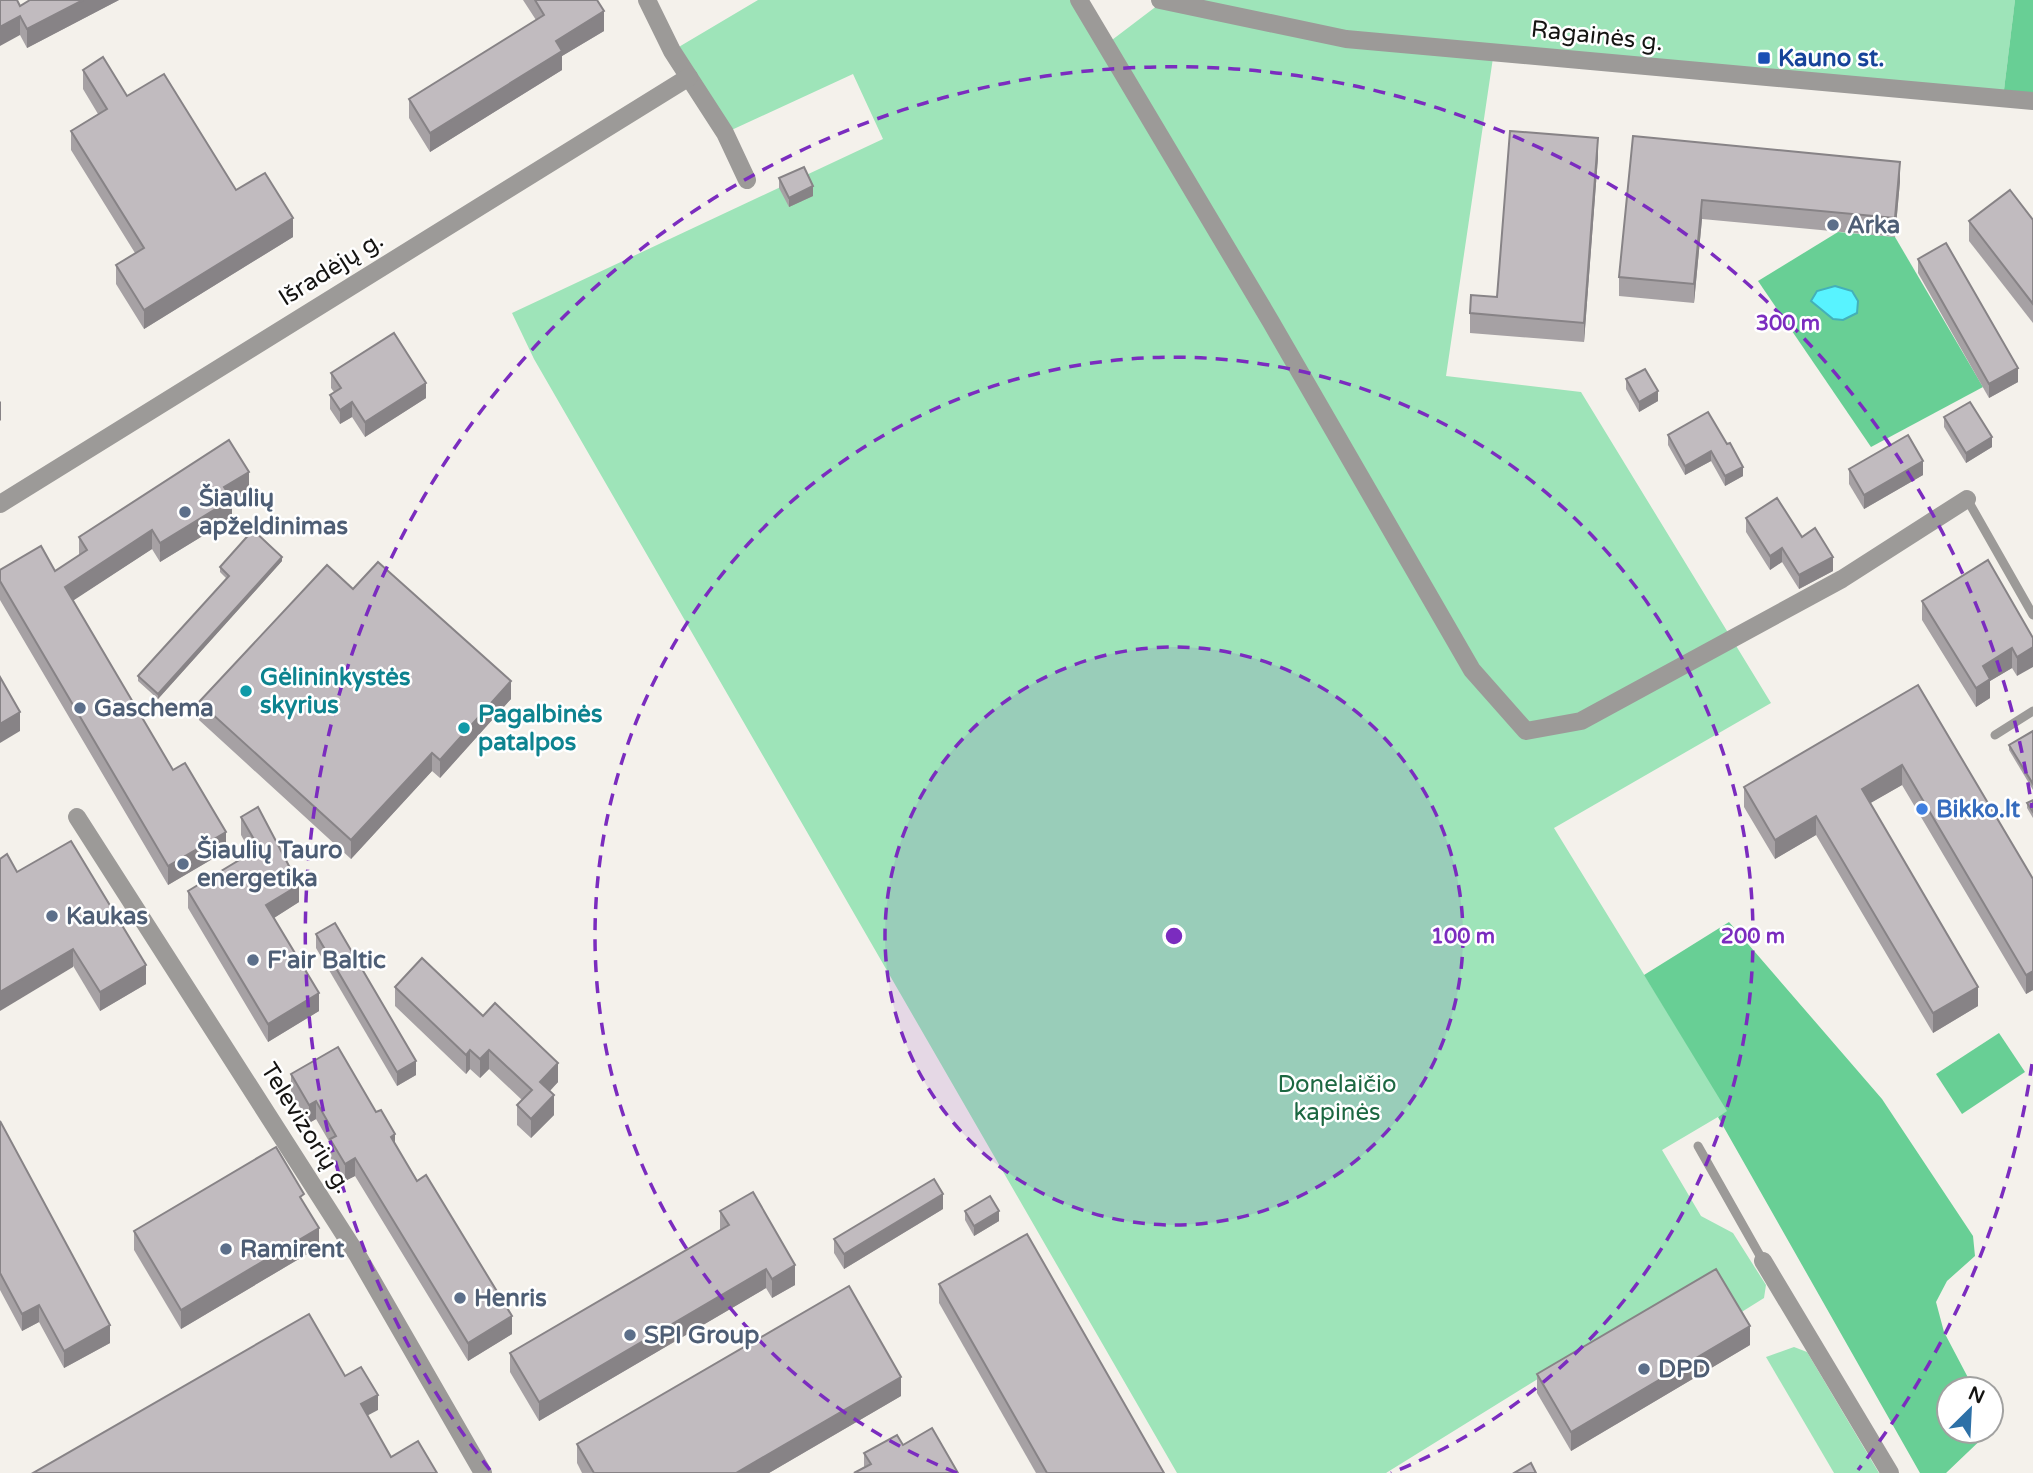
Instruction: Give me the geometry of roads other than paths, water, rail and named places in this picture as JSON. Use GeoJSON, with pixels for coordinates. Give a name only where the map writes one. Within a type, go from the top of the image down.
{"type":"FeatureCollection","features":[{"type":"Feature","properties":{"kind":"street"},"geometry":{"type":"LineString","coordinates":[[647,0],[672,51],[725,133],[747,180]]}},
{"type":"Feature","properties":{"kind":"street"},"geometry":{"type":"LineString","coordinates":[[1079,0],[1244,276],[1472,670],[1527,731],[1581,720],[1842,579],[1967,499]]}},
{"type":"Feature","properties":{"kind":"street","name":"Ragainės g."},"geometry":{"type":"LineString","coordinates":[[1160,0],[1346,39],[2033,101]]}},
{"type":"Feature","properties":{"kind":"street","name":"Išradėjų g."},"geometry":{"type":"LineString","coordinates":[[0,504],[689,76]]}},
{"type":"Feature","properties":{"kind":"street","name":"Televizorių g."},"geometry":{"type":"LineString","coordinates":[[77,817],[358,1256],[483,1473]]}},
{"type":"Feature","properties":{"kind":"street"},"geometry":{"type":"LineString","coordinates":[[1763,1261],[1891,1473]]}},
{"type":"Feature","properties":{"kind":"lane"},"geometry":{"type":"LineString","coordinates":[[1967,499],[2033,615]]}},
{"type":"Feature","properties":{"kind":"lane"},"geometry":{"type":"LineString","coordinates":[[1995,735],[2033,711]]}},
{"type":"Feature","properties":{"kind":"lane"},"geometry":{"type":"LineString","coordinates":[[1698,1146],[1763,1261]]}},
{"type":"Feature","properties":{"kind":"water"},"geometry":{"type":"Polygon","coordinates":[[[1835,286],[1852,291],[1858,301],[1857,313],[1843,320],[1833,319],[1811,301],[1817,291],[1835,286]]]}},
{"type":"Feature","properties":{"kind":"place","name":"Kauno st."},"geometry":{"type":"Point","coordinates":[1764,58]}},
{"type":"Feature","properties":{"kind":"place","name":"Arka"},"geometry":{"type":"Point","coordinates":[1833,225]}},
{"type":"Feature","properties":{"kind":"place","name":"Šiaulių apželdinimas"},"geometry":{"type":"Point","coordinates":[185,512]}},
{"type":"Feature","properties":{"kind":"place","name":"Gėlininkystės skyrius"},"geometry":{"type":"Point","coordinates":[246,691]}},
{"type":"Feature","properties":{"kind":"place","name":"Gaschema"},"geometry":{"type":"Point","coordinates":[80,708]}},
{"type":"Feature","properties":{"kind":"place","name":"Pagalbinės patalpos"},"geometry":{"type":"Point","coordinates":[464,728]}},
{"type":"Feature","properties":{"kind":"place","name":"Bikko.lt"},"geometry":{"type":"Point","coordinates":[1922,809]}},
{"type":"Feature","properties":{"kind":"place","name":"Šiaulių Tauro energetika"},"geometry":{"type":"Point","coordinates":[183,864]}},
{"type":"Feature","properties":{"kind":"place","name":"Kaukas"},"geometry":{"type":"Point","coordinates":[52,916]}},
{"type":"Feature","properties":{"kind":"place","name":"F'air Baltic"},"geometry":{"type":"Point","coordinates":[253,960]}},
{"type":"Feature","properties":{"kind":"place","name":"Ramirent"},"geometry":{"type":"Point","coordinates":[226,1249]}},
{"type":"Feature","properties":{"kind":"place","name":"Henris"},"geometry":{"type":"Point","coordinates":[460,1298]}},
{"type":"Feature","properties":{"kind":"place","name":"SPI Group"},"geometry":{"type":"Point","coordinates":[630,1335]}},
{"type":"Feature","properties":{"kind":"place","name":"DPD"},"geometry":{"type":"Point","coordinates":[1644,1369]}},
{"type":"Feature","properties":{"kind":"park label","name":"Donelaičio kapinės"},"geometry":{"type":"Point","coordinates":[1337,1098]}}]}
